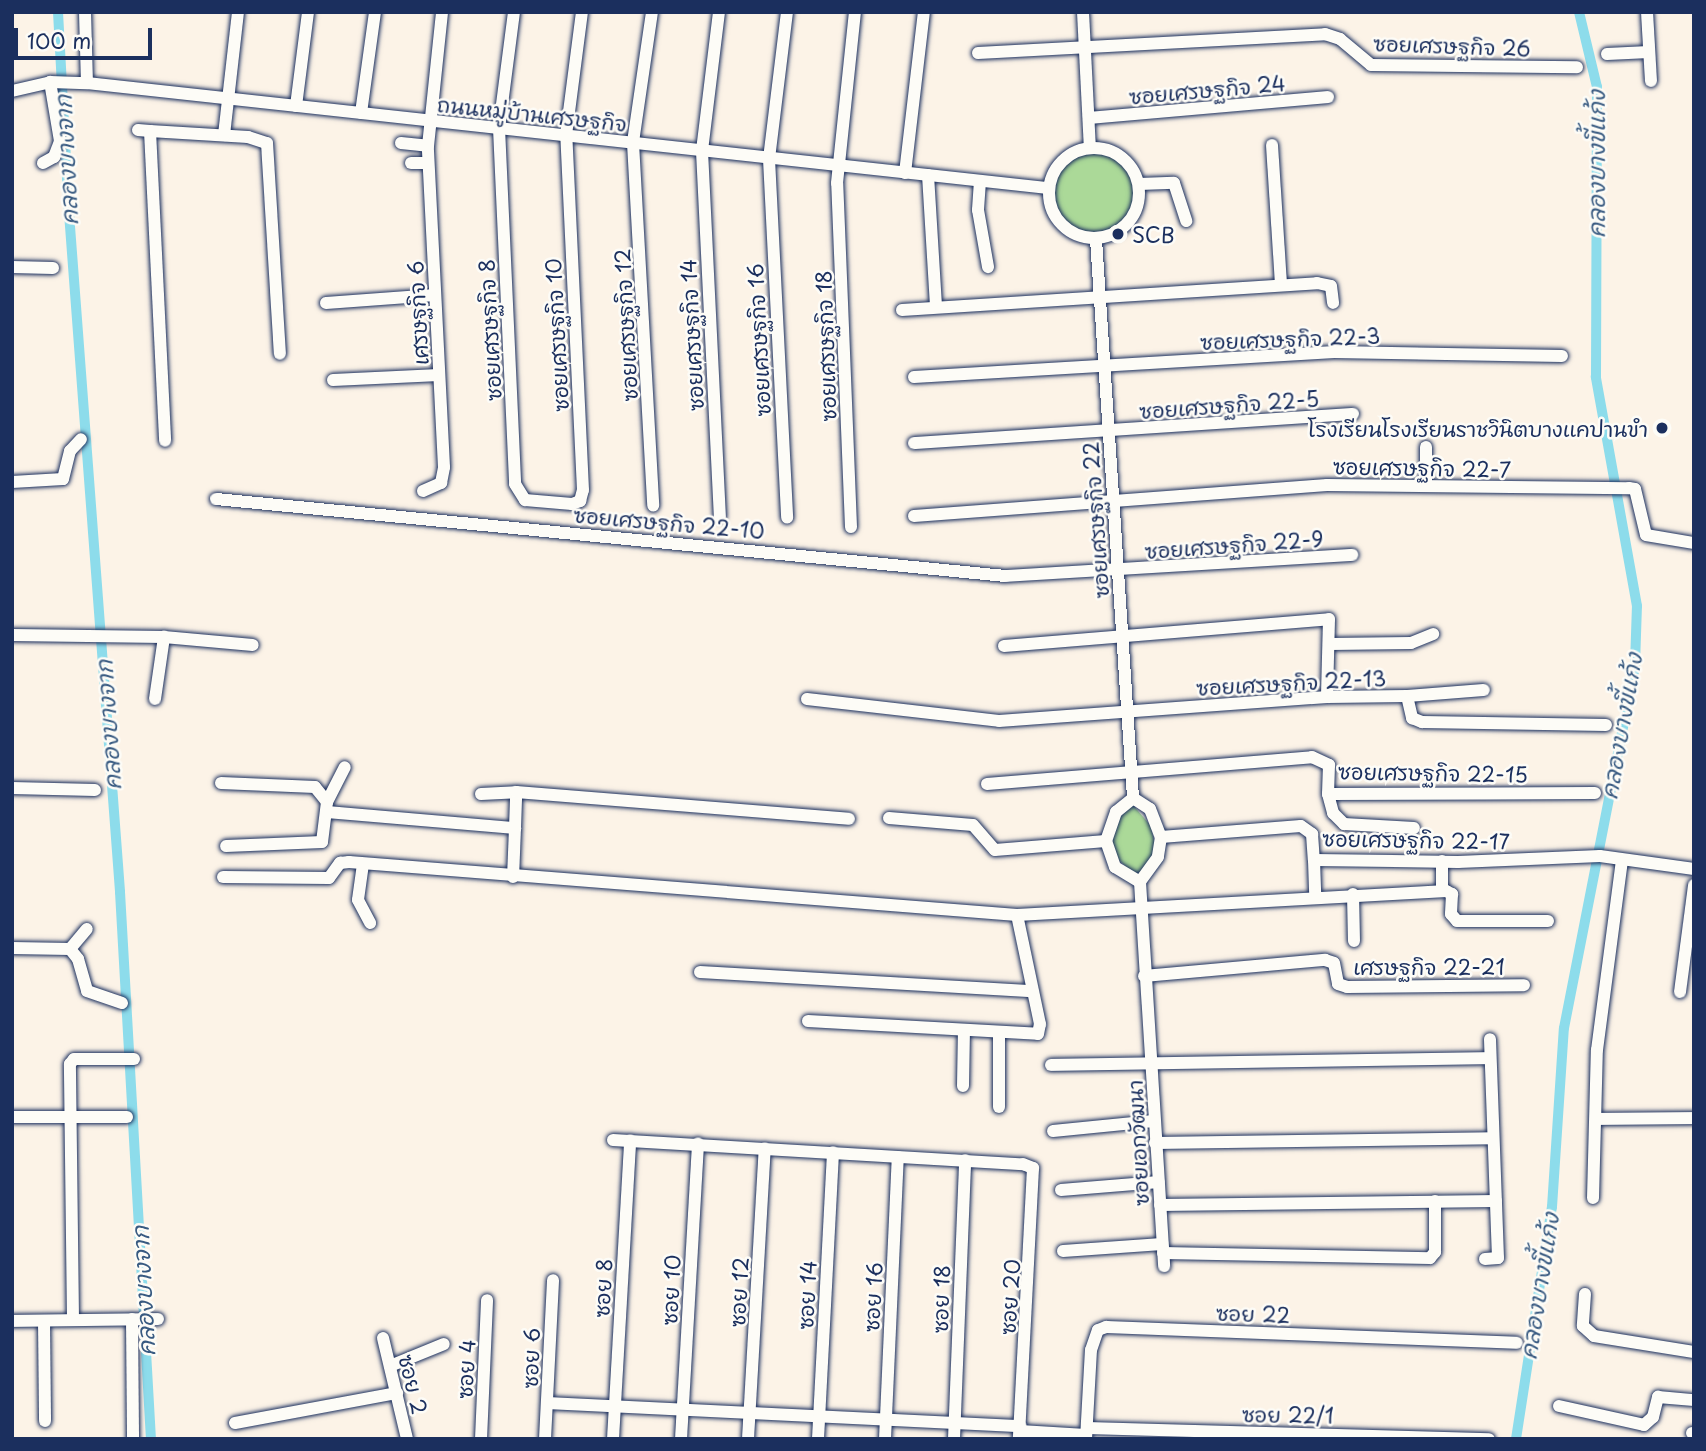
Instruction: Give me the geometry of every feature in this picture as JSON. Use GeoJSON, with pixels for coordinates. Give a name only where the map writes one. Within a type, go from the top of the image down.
{"type":"FeatureCollection","features":[{"type":"Feature","properties":{"kind":"street"},"geometry":{"type":"LineString","coordinates":[[82,83],[85,12]]}},
{"type":"Feature","properties":{"kind":"street"},"geometry":{"type":"LineString","coordinates":[[223,135],[238,12]]}},
{"type":"Feature","properties":{"kind":"street"},"geometry":{"type":"LineString","coordinates":[[296,106],[308,12]]}},
{"type":"Feature","properties":{"kind":"street"},"geometry":{"type":"LineString","coordinates":[[361,113],[375,12]]}},
{"type":"Feature","properties":{"kind":"street","name":"เศรษฐกิจ 6"},"geometry":{"type":"LineString","coordinates":[[423,491],[437,486],[444,478],[428,163],[429,121],[442,12]]}},
{"type":"Feature","properties":{"kind":"street"},"geometry":{"type":"LineString","coordinates":[[499,128],[514,12]]}},
{"type":"Feature","properties":{"kind":"street"},"geometry":{"type":"LineString","coordinates":[[566,135],[582,12]]}},
{"type":"Feature","properties":{"kind":"street","name":"ซอยเศรษฐกิจ 12"},"geometry":{"type":"LineString","coordinates":[[652,12],[633,143],[653,505]]}},
{"type":"Feature","properties":{"kind":"street","name":"ซอยเศรษฐกิจ 14"},"geometry":{"type":"LineString","coordinates":[[719,12],[702,151],[720,517]]}},
{"type":"Feature","properties":{"kind":"street","name":"ซอยเศรษฐกิจ 16"},"geometry":{"type":"LineString","coordinates":[[787,12],[769,159],[787,518]]}},
{"type":"Feature","properties":{"kind":"street","name":"ซอยเศรษฐกิจ 18"},"geometry":{"type":"LineString","coordinates":[[851,527],[837,165],[855,12]]}},
{"type":"Feature","properties":{"kind":"street"},"geometry":{"type":"LineString","coordinates":[[905,173],[924,12]]}},
{"type":"Feature","properties":{"kind":"street"},"geometry":{"type":"LineString","coordinates":[[1083,12],[1090,148]]}},
{"type":"Feature","properties":{"kind":"street"},"geometry":{"type":"LineString","coordinates":[[1647,12],[1651,81]]}},
{"type":"Feature","properties":{"kind":"street","name":"ซอยเศรษฐกิจ 26"},"geometry":{"type":"LineString","coordinates":[[978,53],[1325,34],[1340,39],[1371,65],[1577,67]]}},
{"type":"Feature","properties":{"kind":"street"},"geometry":{"type":"LineString","coordinates":[[1607,54],[1649,52]]}},
{"type":"Feature","properties":{"kind":"street"},"geometry":{"type":"LineString","coordinates":[[43,163],[54,157],[60,141],[55,82]]}},
{"type":"Feature","properties":{"kind":"street","name":"ถนนหมู่บ้านเศรษฐกิจ"},"geometry":{"type":"LineString","coordinates":[[12,91],[55,82],[82,83],[1048,188]]}},
{"type":"Feature","properties":{"kind":"street","name":"ซอยเศรษฐกิจ 24"},"geometry":{"type":"LineString","coordinates":[[1088,118],[1328,97]]}},
{"type":"Feature","properties":{"kind":"street","name":"ซอยเศรษฐกิจ 8"},"geometry":{"type":"LineString","coordinates":[[499,128],[515,484],[524,500],[550,504]]}},
{"type":"Feature","properties":{"kind":"street"},"geometry":{"type":"LineString","coordinates":[[165,441],[144,130],[223,135],[267,143],[280,354]]}},
{"type":"Feature","properties":{"kind":"street","name":"ซอยเศรษฐกิจ 10"},"geometry":{"type":"LineString","coordinates":[[550,504],[577,503],[583,490],[566,135]]}},
{"type":"Feature","properties":{"kind":"street"},"geometry":{"type":"LineString","coordinates":[[401,143],[428,146]]}},
{"type":"Feature","properties":{"kind":"street"},"geometry":{"type":"LineString","coordinates":[[1272,145],[1281,285]]}},
{"type":"Feature","properties":{"kind":"street"},"geometry":{"type":"LineString","coordinates":[[1090,148],[1122,157],[1139,184],[1139,199],[1132,220],[1112,235],[1096,239],[1068,230],[1057,219],[1048,188],[1056,169],[1071,154],[1090,148]]}},
{"type":"Feature","properties":{"kind":"street"},"geometry":{"type":"LineString","coordinates":[[411,163],[428,163]]}},
{"type":"Feature","properties":{"kind":"street"},"geometry":{"type":"LineString","coordinates":[[928,175],[936,307]]}},
{"type":"Feature","properties":{"kind":"street"},"geometry":{"type":"LineString","coordinates":[[980,181],[978,211],[988,267]]}},
{"type":"Feature","properties":{"kind":"street"},"geometry":{"type":"LineString","coordinates":[[1139,184],[1174,183],[1186,221]]}},
{"type":"Feature","properties":{"kind":"street","name":"ซอยเศรษฐกิจ 22"},"geometry":{"type":"LineString","coordinates":[[1096,239],[1133,798]]}},
{"type":"Feature","properties":{"kind":"street"},"geometry":{"type":"LineString","coordinates":[[12,267],[53,268]]}},
{"type":"Feature","properties":{"kind":"street"},"geometry":{"type":"LineString","coordinates":[[902,310],[1328,284],[1334,291],[1333,303]]}},
{"type":"Feature","properties":{"kind":"street"},"geometry":{"type":"LineString","coordinates":[[326,303],[435,295]]}},
{"type":"Feature","properties":{"kind":"street","name":"ซอยเศรษฐกิจ 22-3"},"geometry":{"type":"LineString","coordinates":[[914,377],[1334,352],[1562,356]]}},
{"type":"Feature","properties":{"kind":"street"},"geometry":{"type":"LineString","coordinates":[[333,380],[439,375]]}},
{"type":"Feature","properties":{"kind":"street","name":"ซอยเศรษฐกิจ 22-5"},"geometry":{"type":"LineString","coordinates":[[914,443],[1353,414]]}},
{"type":"Feature","properties":{"kind":"street"},"geometry":{"type":"LineString","coordinates":[[12,482],[63,480],[70,451],[81,439]]}},
{"type":"Feature","properties":{"kind":"street"},"geometry":{"type":"LineString","coordinates":[[1426,447],[1426,484]]}},
{"type":"Feature","properties":{"kind":"street","name":"ซอยเศรษฐกิจ 22-7"},"geometry":{"type":"LineString","coordinates":[[914,516],[1327,485],[1629,488],[1635,489],[1646,534],[1694,544]]}},
{"type":"Feature","properties":{"kind":"street","name":"ซอยเศรษฐกิจ 22-10"},"geometry":{"type":"LineString","coordinates":[[216,499],[1005,576],[1118,570]]}},
{"type":"Feature","properties":{"kind":"street","name":"ซอยเศรษฐกิจ 22-9"},"geometry":{"type":"LineString","coordinates":[[1118,570],[1352,555]]}},
{"type":"Feature","properties":{"kind":"street"},"geometry":{"type":"LineString","coordinates":[[1004,646],[1329,619],[1327,697]]}},
{"type":"Feature","properties":{"kind":"street"},"geometry":{"type":"LineString","coordinates":[[1330,644],[1411,643],[1433,634]]}},
{"type":"Feature","properties":{"kind":"street"},"geometry":{"type":"LineString","coordinates":[[12,635],[164,637],[253,645]]}},
{"type":"Feature","properties":{"kind":"street"},"geometry":{"type":"LineString","coordinates":[[155,699],[164,637]]}},
{"type":"Feature","properties":{"kind":"street"},"geometry":{"type":"LineString","coordinates":[[1407,696],[1484,690]]}},
{"type":"Feature","properties":{"kind":"street","name":"ซอยเศรษฐกิจ 22-13"},"geometry":{"type":"LineString","coordinates":[[807,699],[999,721],[1327,697],[1407,696],[1412,718],[1422,722],[1606,725]]}},
{"type":"Feature","properties":{"kind":"street","name":"ซอยเศรษฐกิจ 22-15"},"geometry":{"type":"LineString","coordinates":[[1132,773],[1320,758],[1329,765],[1328,794],[1595,793]]}},
{"type":"Feature","properties":{"kind":"street"},"geometry":{"type":"LineString","coordinates":[[226,846],[316,844],[325,837],[327,807],[345,766]]}},
{"type":"Feature","properties":{"kind":"street"},"geometry":{"type":"LineString","coordinates":[[987,784],[1132,773]]}},
{"type":"Feature","properties":{"kind":"street"},"geometry":{"type":"LineString","coordinates":[[221,783],[315,787],[327,807]]}},
{"type":"Feature","properties":{"kind":"street"},"geometry":{"type":"LineString","coordinates":[[12,788],[95,790]]}},
{"type":"Feature","properties":{"kind":"street"},"geometry":{"type":"LineString","coordinates":[[513,877],[516,792]]}},
{"type":"Feature","properties":{"kind":"street"},"geometry":{"type":"LineString","coordinates":[[481,794],[516,792],[849,819]]}},
{"type":"Feature","properties":{"kind":"street"},"geometry":{"type":"LineString","coordinates":[[1328,794],[1333,813],[1344,824],[1414,828]]}},
{"type":"Feature","properties":{"kind":"street"},"geometry":{"type":"LineString","coordinates":[[1140,882],[1122,875],[1106,841],[1116,812],[1133,798],[1150,809],[1161,837],[1158,857],[1140,882],[1144,976]]}},
{"type":"Feature","properties":{"kind":"street"},"geometry":{"type":"LineString","coordinates":[[327,807],[515,828]]}},
{"type":"Feature","properties":{"kind":"street"},"geometry":{"type":"LineString","coordinates":[[889,818],[973,825],[995,850],[1106,841]]}},
{"type":"Feature","properties":{"kind":"street","name":"ซอยเศรษฐกิจ 22-17"},"geometry":{"type":"LineString","coordinates":[[1161,837],[1301,826],[1312,834],[1314,860],[1442,861],[1600,856],[1694,869]]}},
{"type":"Feature","properties":{"kind":"street"},"geometry":{"type":"LineString","coordinates":[[1314,860],[1315,895]]}},
{"type":"Feature","properties":{"kind":"street"},"geometry":{"type":"LineString","coordinates":[[1593,1198],[1597,1050],[1622,860]]}},
{"type":"Feature","properties":{"kind":"street"},"geometry":{"type":"LineString","coordinates":[[1442,861],[1442,891]]}},
{"type":"Feature","properties":{"kind":"street"},"geometry":{"type":"LineString","coordinates":[[223,877],[329,878],[340,863],[363,864],[1017,915],[1315,895],[1442,891],[1452,894],[1451,914],[1457,921],[1548,922]]}},
{"type":"Feature","properties":{"kind":"street"},"geometry":{"type":"LineString","coordinates":[[363,864],[358,900],[370,923]]}},
{"type":"Feature","properties":{"kind":"street"},"geometry":{"type":"LineString","coordinates":[[1680,992],[1690,947],[1694,885]]}},
{"type":"Feature","properties":{"kind":"street"},"geometry":{"type":"LineString","coordinates":[[1353,894],[1353,942]]}},
{"type":"Feature","properties":{"kind":"street"},"geometry":{"type":"LineString","coordinates":[[808,1021],[1033,1036],[1041,1031],[1017,915]]}},
{"type":"Feature","properties":{"kind":"street"},"geometry":{"type":"LineString","coordinates":[[70,949],[87,929]]}},
{"type":"Feature","properties":{"kind":"street"},"geometry":{"type":"LineString","coordinates":[[12,948],[70,949]]}},
{"type":"Feature","properties":{"kind":"street"},"geometry":{"type":"LineString","coordinates":[[70,949],[78,959],[87,991],[122,1003]]}},
{"type":"Feature","properties":{"kind":"street","name":"เศรษฐกิจ 22-21"},"geometry":{"type":"LineString","coordinates":[[1144,976],[1325,960],[1334,963],[1338,984],[1347,987],[1524,985]]}},
{"type":"Feature","properties":{"kind":"street"},"geometry":{"type":"LineString","coordinates":[[700,972],[1031,991]]}},
{"type":"Feature","properties":{"kind":"street","name":"ซอยเอกวัฒนา"},"geometry":{"type":"LineString","coordinates":[[1144,976],[1152,1062],[1163,1254]]}},
{"type":"Feature","properties":{"kind":"street"},"geometry":{"type":"LineString","coordinates":[[963,1086],[964,1031]]}},
{"type":"Feature","properties":{"kind":"street"},"geometry":{"type":"LineString","coordinates":[[999,1034],[999,1107]]}},
{"type":"Feature","properties":{"kind":"street"},"geometry":{"type":"LineString","coordinates":[[1485,1259],[1498,1258],[1490,1039]]}},
{"type":"Feature","properties":{"kind":"street"},"geometry":{"type":"LineString","coordinates":[[1051,1065],[1490,1058]]}},
{"type":"Feature","properties":{"kind":"street"},"geometry":{"type":"LineString","coordinates":[[73,1319],[70,1116],[72,1060],[134,1059]]}},
{"type":"Feature","properties":{"kind":"street"},"geometry":{"type":"LineString","coordinates":[[12,1117],[127,1117]]}},
{"type":"Feature","properties":{"kind":"street"},"geometry":{"type":"LineString","coordinates":[[1596,1118],[1694,1118]]}},
{"type":"Feature","properties":{"kind":"street"},"geometry":{"type":"LineString","coordinates":[[1053,1131],[1154,1121]]}},
{"type":"Feature","properties":{"kind":"street"},"geometry":{"type":"LineString","coordinates":[[1156,1143],[1493,1138]]}},
{"type":"Feature","properties":{"kind":"street"},"geometry":{"type":"LineString","coordinates":[[613,1140],[965,1160]]}},
{"type":"Feature","properties":{"kind":"street","name":"ซอย 8"},"geometry":{"type":"LineString","coordinates":[[613,1439],[630,1140]]}},
{"type":"Feature","properties":{"kind":"street","name":"ซอย 10"},"geometry":{"type":"LineString","coordinates":[[681,1439],[698,1143]]}},
{"type":"Feature","properties":{"kind":"street","name":"ซอย 12"},"geometry":{"type":"LineString","coordinates":[[748,1439],[765,1148]]}},
{"type":"Feature","properties":{"kind":"street","name":"ซอย 14"},"geometry":{"type":"LineString","coordinates":[[818,1439],[833,1152]]}},
{"type":"Feature","properties":{"kind":"street","name":"ซอย 16"},"geometry":{"type":"LineString","coordinates":[[885,1439],[898,1157]]}},
{"type":"Feature","properties":{"kind":"street","name":"ซอย 20"},"geometry":{"type":"LineString","coordinates":[[965,1160],[1023,1164],[1033,1168],[1035,1181],[1019,1432]]}},
{"type":"Feature","properties":{"kind":"street","name":"ซอย 18"},"geometry":{"type":"LineString","coordinates":[[954,1439],[965,1160]]}},
{"type":"Feature","properties":{"kind":"street"},"geometry":{"type":"LineString","coordinates":[[1061,1190],[1159,1182]]}},
{"type":"Feature","properties":{"kind":"street"},"geometry":{"type":"LineString","coordinates":[[1063,1251],[1430,1258],[1435,1252],[1435,1201]]}},
{"type":"Feature","properties":{"kind":"street"},"geometry":{"type":"LineString","coordinates":[[1160,1205],[1496,1201]]}},
{"type":"Feature","properties":{"kind":"street","name":"ซอย 6"},"geometry":{"type":"LineString","coordinates":[[545,1439],[553,1280]]}},
{"type":"Feature","properties":{"kind":"street"},"geometry":{"type":"LineString","coordinates":[[1585,1294],[1583,1326],[1594,1336],[1694,1352]]}},
{"type":"Feature","properties":{"kind":"street","name":"ซอย 4"},"geometry":{"type":"LineString","coordinates":[[481,1439],[487,1300]]}},
{"type":"Feature","properties":{"kind":"street"},"geometry":{"type":"LineString","coordinates":[[132,1319],[133,1439]]}},
{"type":"Feature","properties":{"kind":"street"},"geometry":{"type":"LineString","coordinates":[[12,1321],[158,1319]]}},
{"type":"Feature","properties":{"kind":"street"},"geometry":{"type":"LineString","coordinates":[[44,1321],[45,1421]]}},
{"type":"Feature","properties":{"kind":"street","name":"ซอย 22"},"geometry":{"type":"LineString","coordinates":[[1086,1434],[1091,1350],[1098,1330],[1106,1327],[1517,1343]]}},
{"type":"Feature","properties":{"kind":"street","name":"ซอย 2"},"geometry":{"type":"LineString","coordinates":[[383,1338],[407,1439]]}},
{"type":"Feature","properties":{"kind":"street"},"geometry":{"type":"LineString","coordinates":[[390,1366],[444,1344]]}},
{"type":"Feature","properties":{"kind":"street"},"geometry":{"type":"LineString","coordinates":[[235,1423],[397,1392]]}},
{"type":"Feature","properties":{"kind":"street"},"geometry":{"type":"LineString","coordinates":[[1559,1406],[1644,1425],[1653,1417],[1658,1397],[1694,1400]]}},
{"type":"Feature","properties":{"kind":"street","name":"ซอย 22/1"},"geometry":{"type":"LineString","coordinates":[[548,1403],[750,1411],[955,1424],[1019,1432],[1489,1438]]}},
{"type":"Feature","properties":{"kind":"green space"},"geometry":{"type":"Polygon","coordinates":[[[1095,153],[1111,156],[1124,165],[1133,178],[1136,194],[1133,210],[1124,223],[1111,232],[1095,235],[1079,232],[1066,223],[1057,210],[1054,194],[1057,178],[1066,165],[1079,156],[1095,153]]]}},
{"type":"Feature","properties":{"kind":"green space"},"geometry":{"type":"Polygon","coordinates":[[[1132,804],[1151,826],[1155,845],[1150,863],[1137,876],[1114,856],[1111,843],[1119,813],[1132,804]]]}},
{"type":"Feature","properties":{"kind":"waterway","name":"คลองบางจาก"},"geometry":{"type":"LineString","coordinates":[[58,12],[69,213],[120,892],[151,1439]]}},
{"type":"Feature","properties":{"kind":"waterway","name":"คลองบางขี้แก้ง"},"geometry":{"type":"LineString","coordinates":[[1516,1439],[1552,1207],[1564,1028],[1635,665],[1637,606],[1596,377],[1597,87],[1579,12]]}},
{"type":"Feature","properties":{"kind":"place","name":"SCB"},"geometry":{"type":"Point","coordinates":[1118,234]}},
{"type":"Feature","properties":{"kind":"place","name":"โรงเรียนโรงเรียนราชวินิตบางแคปานขำ"},"geometry":{"type":"Point","coordinates":[1662,428]}}]}
